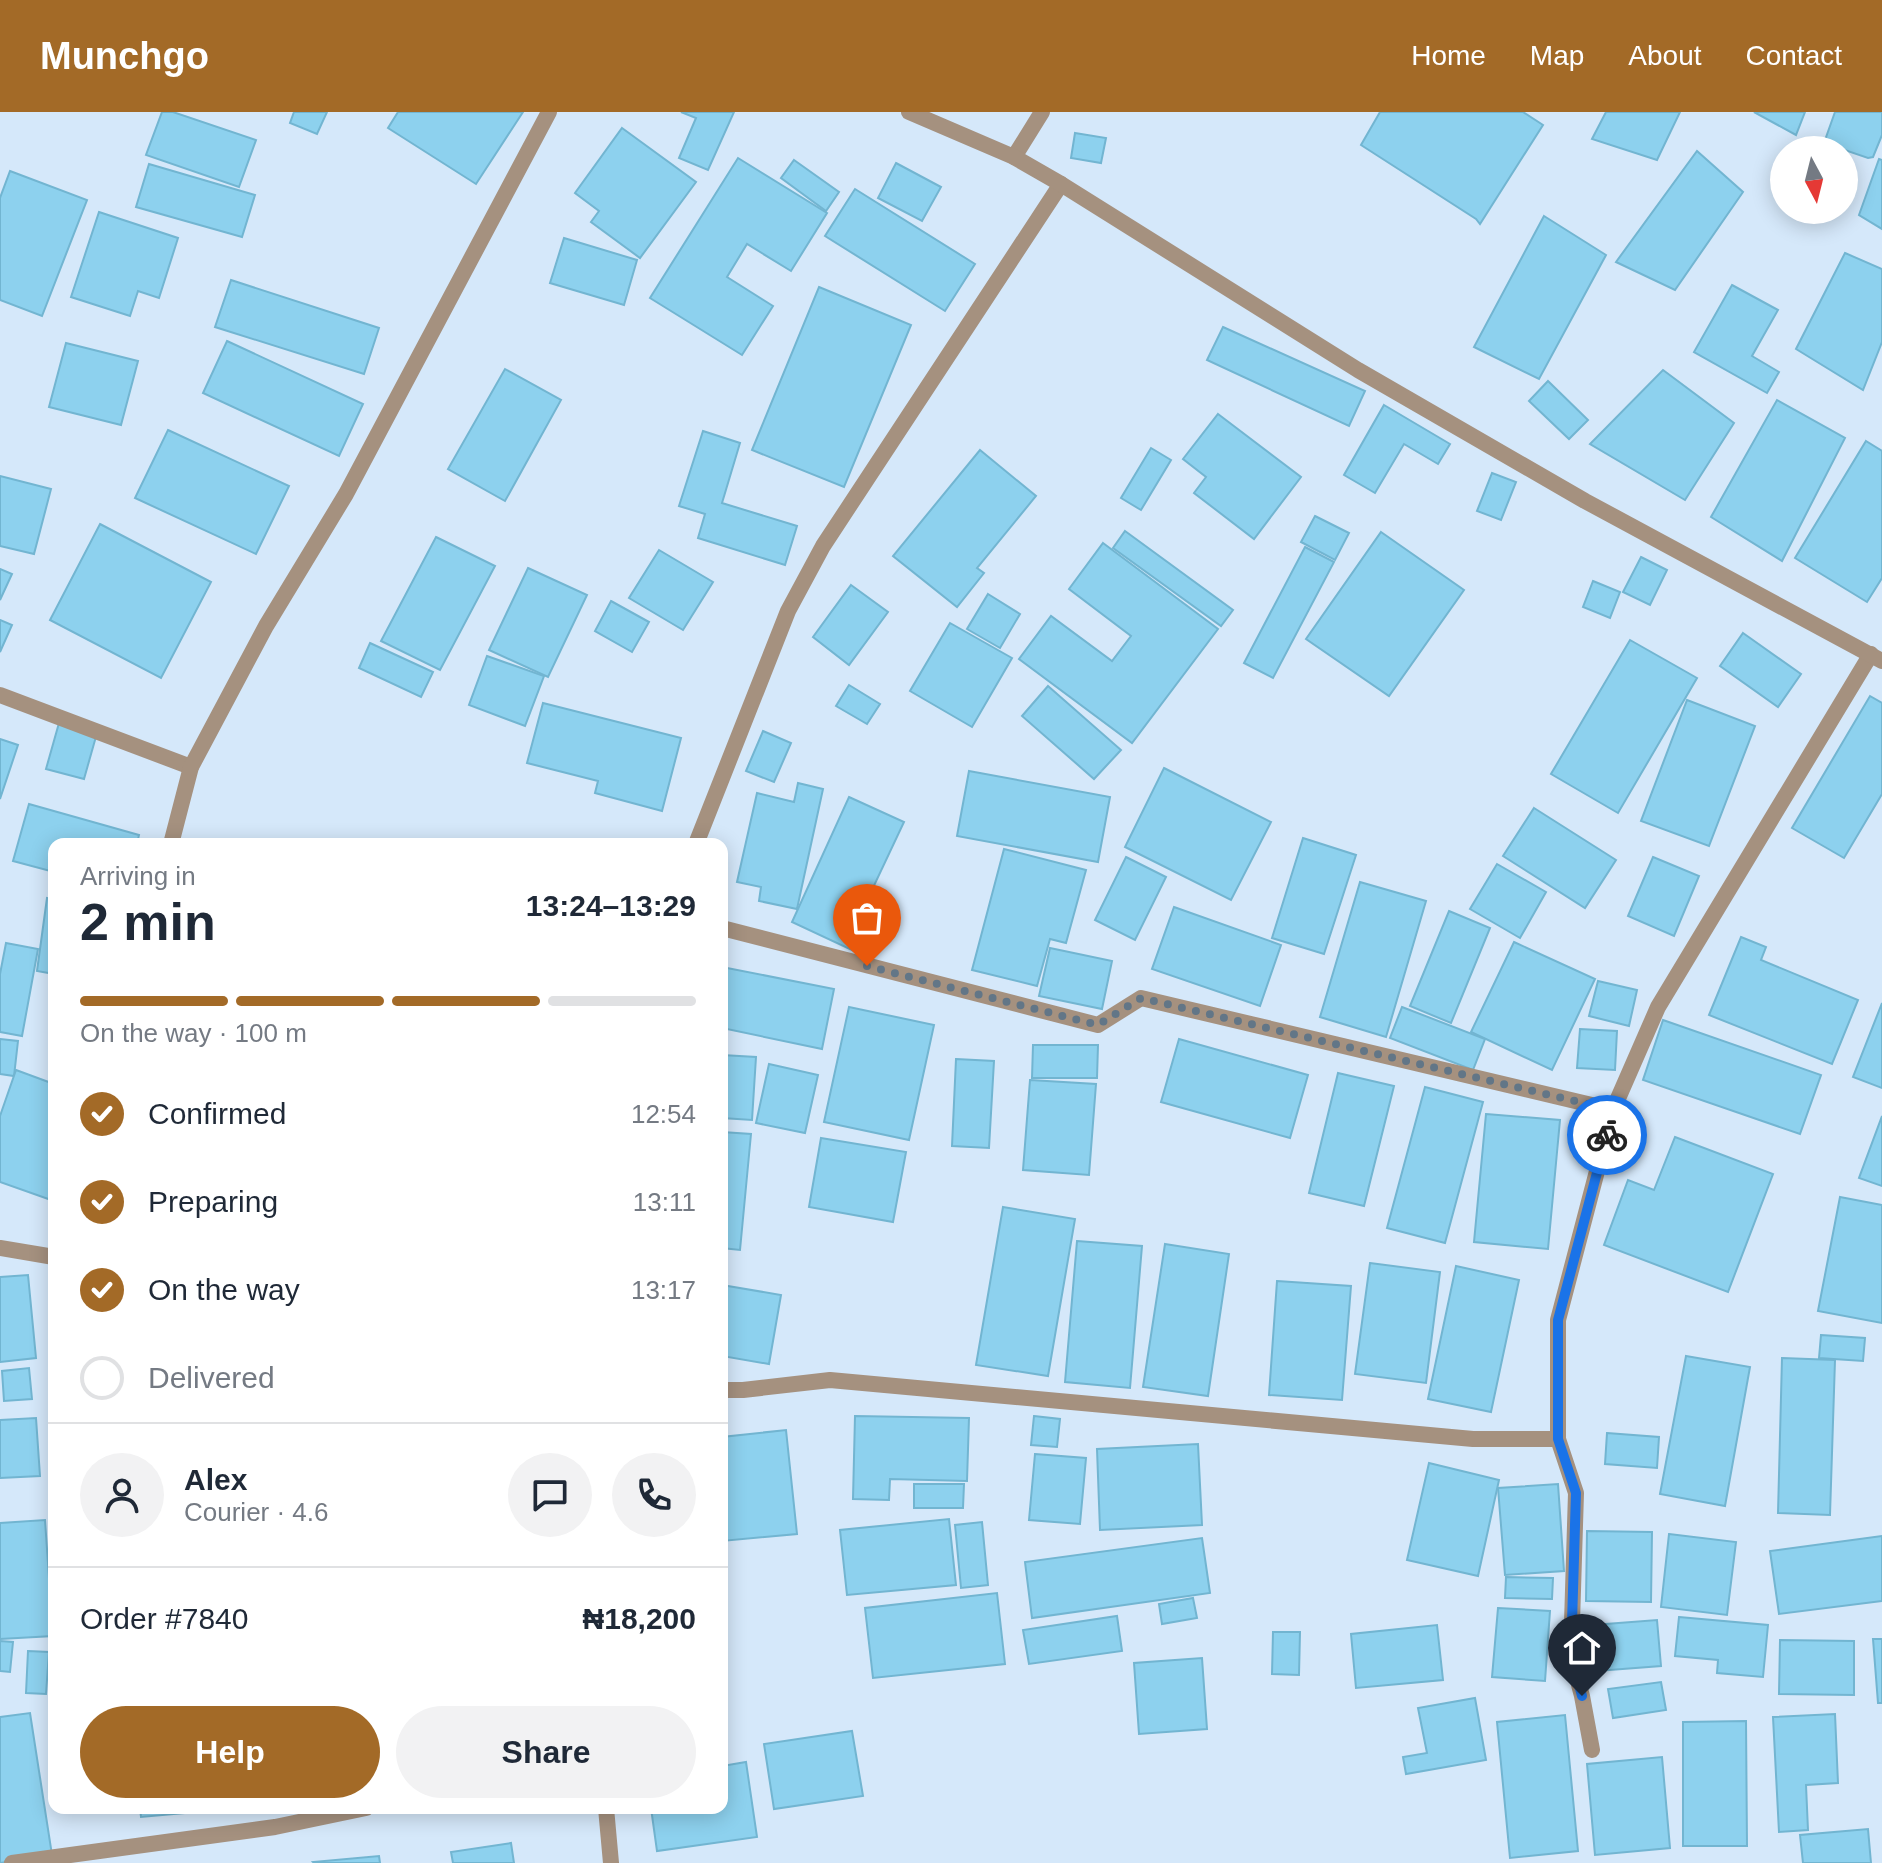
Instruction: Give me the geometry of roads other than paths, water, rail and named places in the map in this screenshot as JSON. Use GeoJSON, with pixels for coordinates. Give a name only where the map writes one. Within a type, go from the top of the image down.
{"type":"FeatureCollection","features":[{"type":"Feature","properties":{"kind":"street"},"geometry":{"type":"LineString","coordinates":[[173,838],[191,767],[266,626],[346,494],[549,112]]}},
{"type":"Feature","properties":{"kind":"street"},"geometry":{"type":"LineString","coordinates":[[909,112],[1014,157],[1371,377],[1585,501],[1876,657],[1658,1007],[1613,1110],[1558,1320],[1558,1439],[1576,1493],[1571,1655],[1592,1750]]}},
{"type":"Feature","properties":{"kind":"street"},"geometry":{"type":"LineString","coordinates":[[1014,157],[1042,112]]}},
{"type":"Feature","properties":{"kind":"street"},"geometry":{"type":"LineString","coordinates":[[698,838],[788,611],[823,546],[1061,184]]}},
{"type":"Feature","properties":{"kind":"street"},"geometry":{"type":"LineString","coordinates":[[0,695],[191,767]]}},
{"type":"Feature","properties":{"kind":"street"},"geometry":{"type":"LineString","coordinates":[[728,930],[1098,1025],[1141,998],[1613,1110]]}},
{"type":"Feature","properties":{"kind":"street"},"geometry":{"type":"LineString","coordinates":[[0,1248],[48,1256]]}},
{"type":"Feature","properties":{"kind":"street"},"geometry":{"type":"LineString","coordinates":[[728,1390],[830,1380],[1473,1439],[1558,1439]]}},
{"type":"Feature","properties":{"kind":"street"},"geometry":{"type":"LineString","coordinates":[[12,1863],[275,1827],[337,1814]]}},
{"type":"Feature","properties":{"kind":"street"},"geometry":{"type":"LineString","coordinates":[[607,1814],[611,1863]]}}]}
